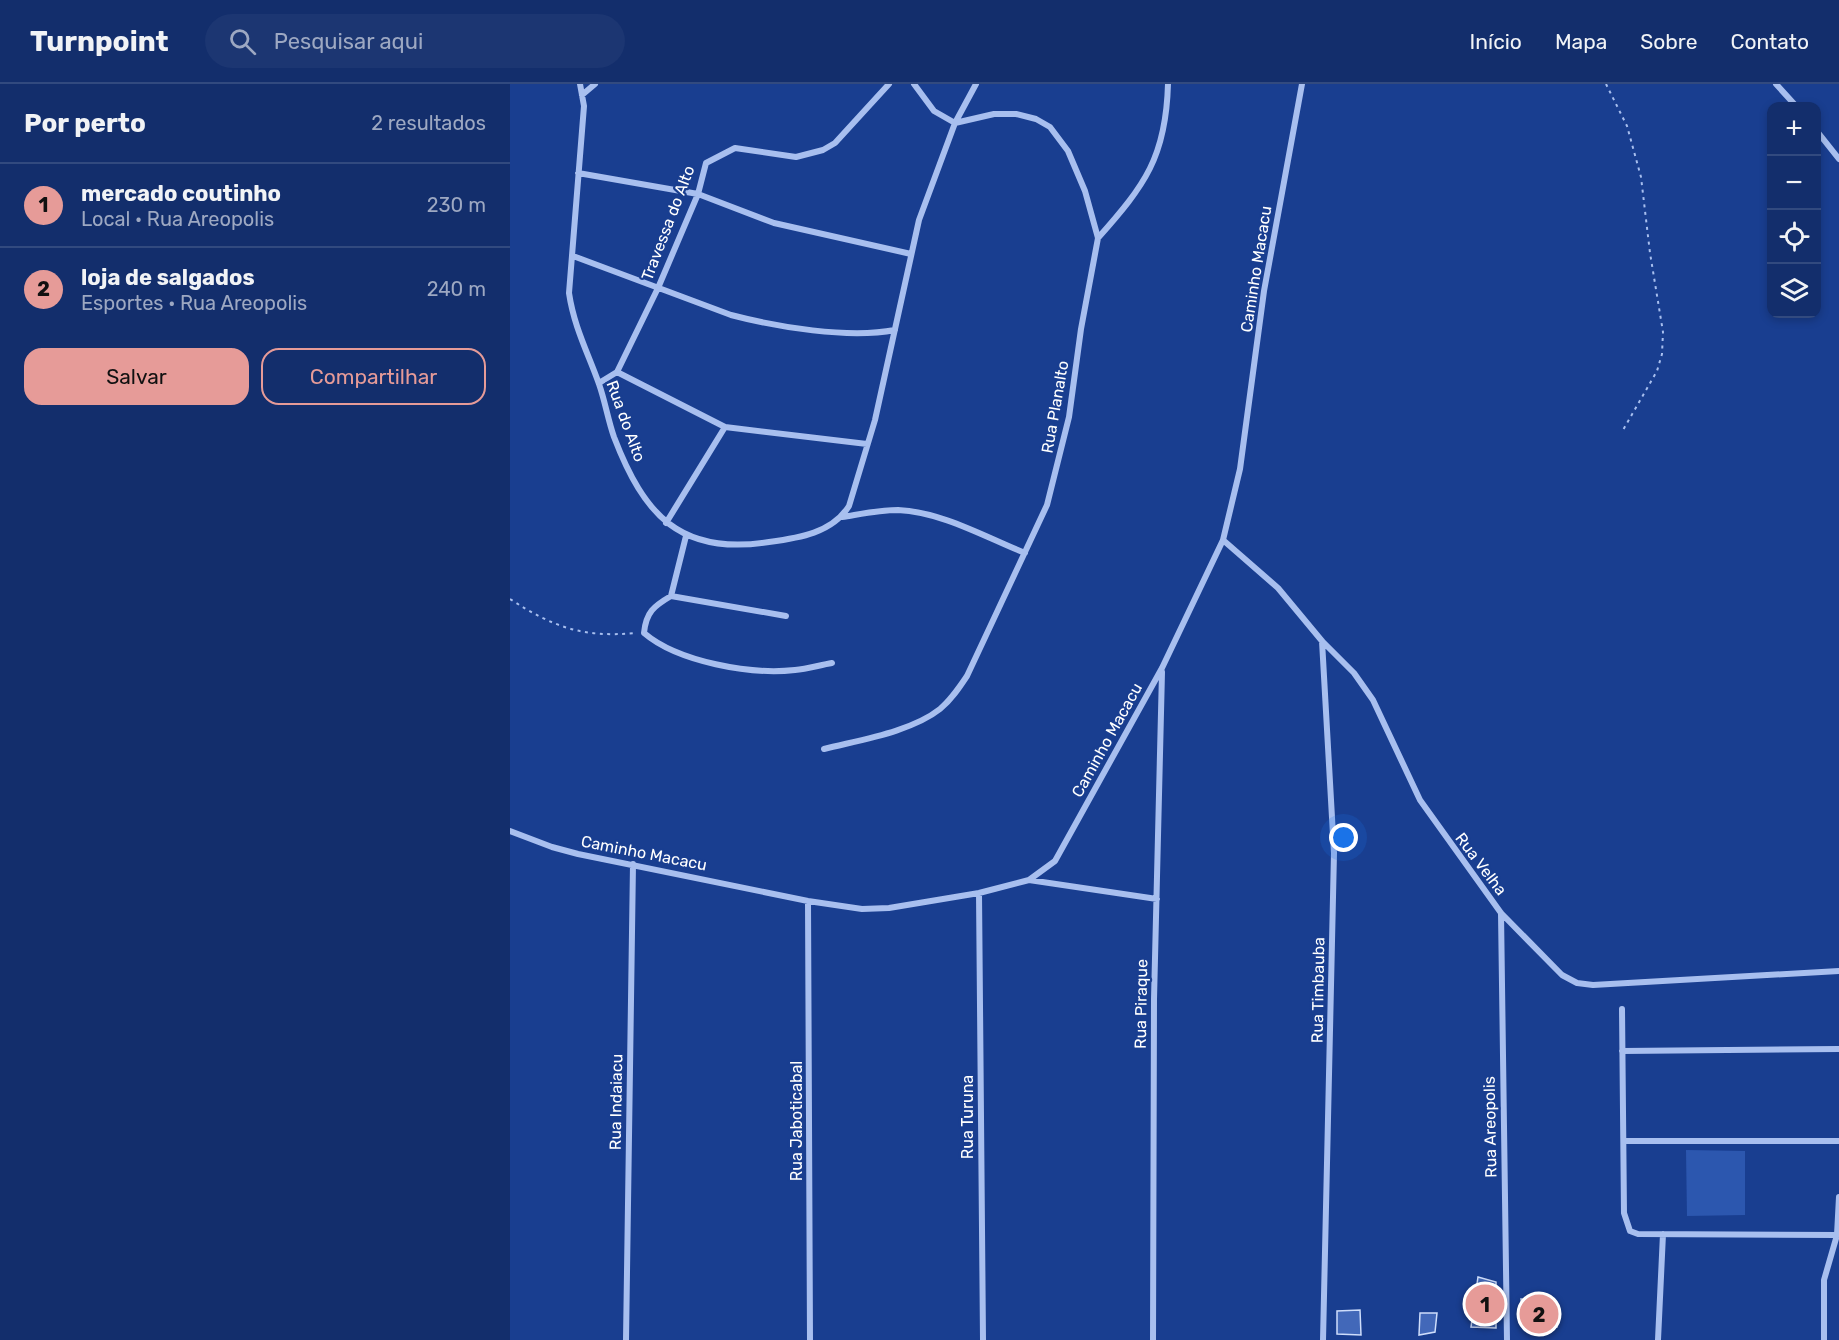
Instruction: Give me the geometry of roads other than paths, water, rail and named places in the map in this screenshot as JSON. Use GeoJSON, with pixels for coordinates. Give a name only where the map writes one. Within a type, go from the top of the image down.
{"type":"FeatureCollection","features":[{"type":"Feature","properties":{"kind":"street","name":"Rua do Alto"},"geometry":{"type":"LineString","coordinates":[[580,84],[584,106],[569,293],[572,317],[599,383],[614,436],[641,493],[666,523],[687,537],[717,544],[749,545],[817,532],[842,517]]}},
{"type":"Feature","properties":{"kind":"street"},"geometry":{"type":"LineString","coordinates":[[582,95],[595,84]]}},
{"type":"Feature","properties":{"kind":"street","name":"Travessa do Alto"},"geometry":{"type":"LineString","coordinates":[[618,372],[658,288],[698,194],[706,163],[735,148],[796,157],[823,150],[835,143],[889,84]]}},
{"type":"Feature","properties":{"kind":"street"},"geometry":{"type":"LineString","coordinates":[[914,84],[934,111],[955,123]]}},
{"type":"Feature","properties":{"kind":"street"},"geometry":{"type":"LineString","coordinates":[[842,517],[849,506],[867,444],[919,220],[955,123],[976,84]]}},
{"type":"Feature","properties":{"kind":"street"},"geometry":{"type":"LineString","coordinates":[[1098,238],[1133,199],[1159,152],[1167,114],[1168,84]]}},
{"type":"Feature","properties":{"kind":"street","name":"Caminho Macacu"},"geometry":{"type":"LineString","coordinates":[[510,831],[552,848],[808,901],[862,909],[889,908],[979,894],[1029,880],[1055,861],[1162,668],[1223,540],[1240,468],[1264,291],[1302,84]]}},
{"type":"Feature","properties":{"kind":"street"},"geometry":{"type":"LineString","coordinates":[[1776,84],[1792,102]]}},
{"type":"Feature","properties":{"kind":"street","name":"Rua Planalto"},"geometry":{"type":"LineString","coordinates":[[824,749],[918,721],[939,710],[952,697],[967,676],[1047,506],[1059,462],[1098,238],[1084,191],[1068,151],[1050,127],[1036,119],[1016,114],[994,114],[955,123]]}},
{"type":"Feature","properties":{"kind":"street"},"geometry":{"type":"LineString","coordinates":[[1821,136],[1839,159]]}},
{"type":"Feature","properties":{"kind":"street"},"geometry":{"type":"LineString","coordinates":[[578,173],[698,194],[783,225],[911,254]]}},
{"type":"Feature","properties":{"kind":"street"},"geometry":{"type":"LineString","coordinates":[[573,256],[754,321],[859,334],[895,330]]}},
{"type":"Feature","properties":{"kind":"street"},"geometry":{"type":"LineString","coordinates":[[599,383],[618,372],[724,428],[867,444]]}},
{"type":"Feature","properties":{"kind":"street"},"geometry":{"type":"LineString","coordinates":[[666,523],[724,428]]}},
{"type":"Feature","properties":{"kind":"street"},"geometry":{"type":"LineString","coordinates":[[842,517],[881,511],[919,513],[942,519],[1025,553]]}},
{"type":"Feature","properties":{"kind":"street"},"geometry":{"type":"LineString","coordinates":[[671,596],[687,537]]}},
{"type":"Feature","properties":{"kind":"street","name":"Rua Velha"},"geometry":{"type":"LineString","coordinates":[[1223,540],[1278,588],[1322,641],[1354,673],[1373,700],[1420,800],[1501,913],[1562,975],[1577,983],[1593,985],[1839,971]]}},
{"type":"Feature","properties":{"kind":"street"},"geometry":{"type":"LineString","coordinates":[[786,616],[671,596],[653,606],[645,617],[644,633],[665,647],[722,666],[772,672],[832,663]]}},
{"type":"Feature","properties":{"kind":"street","name":"Rua Timbauba"},"geometry":{"type":"LineString","coordinates":[[1322,641],[1334,853],[1323,1340]]}},
{"type":"Feature","properties":{"kind":"street","name":"Rua Piraque"},"geometry":{"type":"LineString","coordinates":[[1153,1340],[1157,898],[1162,668]]}},
{"type":"Feature","properties":{"kind":"street","name":"Rua Indaiacu"},"geometry":{"type":"LineString","coordinates":[[626,1340],[633,864]]}},
{"type":"Feature","properties":{"kind":"street"},"geometry":{"type":"LineString","coordinates":[[1029,880],[1157,898]]}},
{"type":"Feature","properties":{"kind":"street","name":"Rua Turuna"},"geometry":{"type":"LineString","coordinates":[[979,894],[983,1340]]}},
{"type":"Feature","properties":{"kind":"street","name":"Rua Jaboticabal"},"geometry":{"type":"LineString","coordinates":[[808,901],[810,1340]]}},
{"type":"Feature","properties":{"kind":"street","name":"Rua Areopolis"},"geometry":{"type":"LineString","coordinates":[[1501,913],[1507,1340]]}},
{"type":"Feature","properties":{"kind":"street"},"geometry":{"type":"LineString","coordinates":[[1622,1009],[1625,1223],[1630,1231],[1638,1234],[1837,1235]]}},
{"type":"Feature","properties":{"kind":"street"},"geometry":{"type":"LineString","coordinates":[[1622,1051],[1839,1048]]}},
{"type":"Feature","properties":{"kind":"street"},"geometry":{"type":"LineString","coordinates":[[1624,1141],[1839,1141]]}},
{"type":"Feature","properties":{"kind":"street"},"geometry":{"type":"LineString","coordinates":[[1824,1340],[1824,1280],[1837,1235],[1839,1197]]}},
{"type":"Feature","properties":{"kind":"street"},"geometry":{"type":"LineString","coordinates":[[1658,1340],[1663,1234]]}},
{"type":"Feature","properties":{"kind":"place","name":"mercado coutinho"},"geometry":{"type":"Point","coordinates":[1485,1304]}},
{"type":"Feature","properties":{"kind":"place","name":"loja de salgados"},"geometry":{"type":"Point","coordinates":[1539,1314]}}]}
